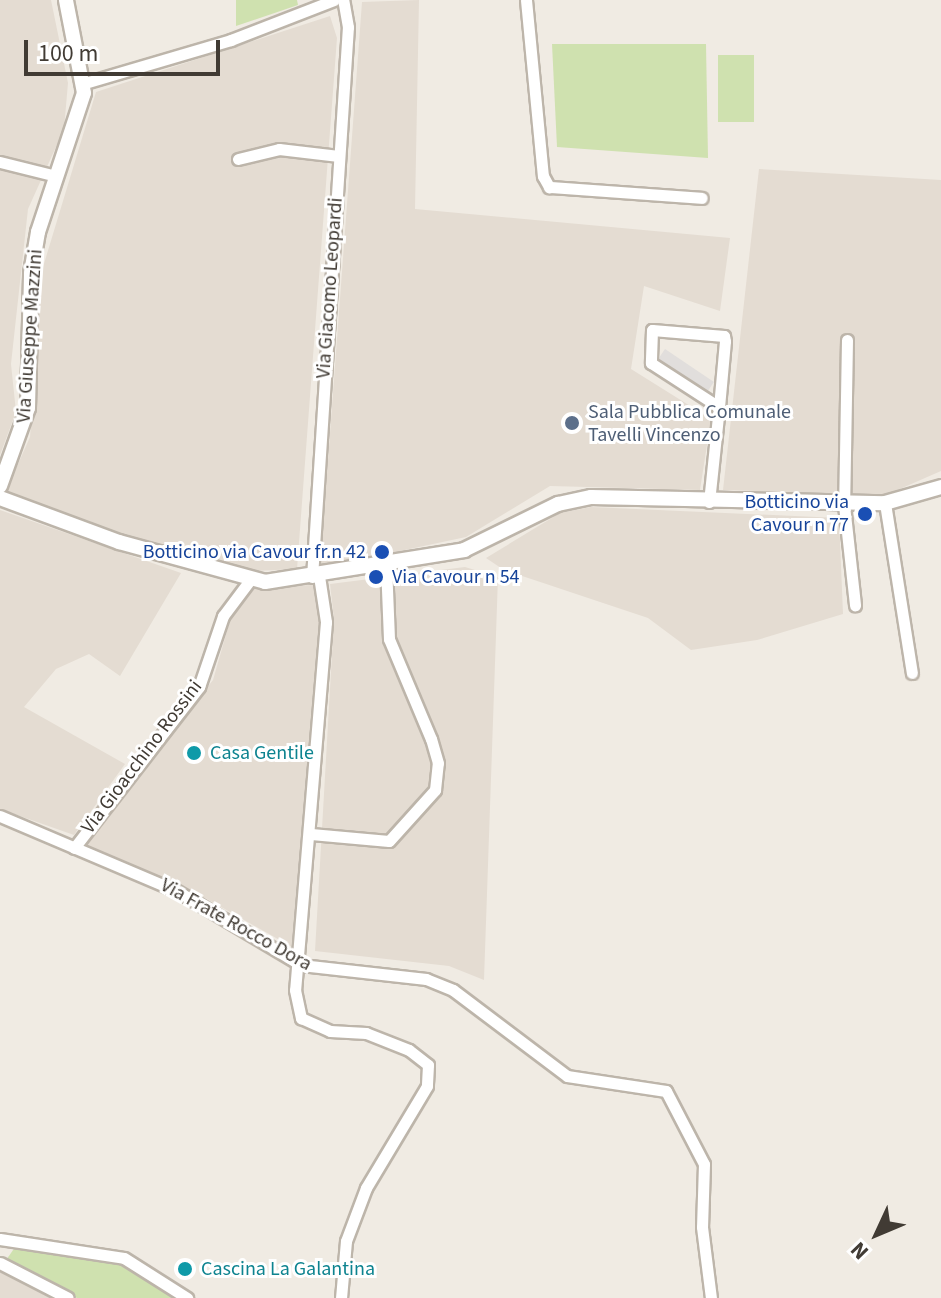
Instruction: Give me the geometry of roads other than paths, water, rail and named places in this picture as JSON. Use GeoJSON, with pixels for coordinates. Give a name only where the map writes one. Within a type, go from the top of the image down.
{"type":"FeatureCollection","features":[{"type":"Feature","properties":{"kind":"street","name":"Via Giuseppe Mazzini"},"geometry":{"type":"LineString","coordinates":[[0,486],[28,408],[31,273],[56,176],[80,113],[85,83],[66,0]]}},
{"type":"Feature","properties":{"kind":"street"},"geometry":{"type":"LineString","coordinates":[[85,83],[313,4],[334,0]]}},
{"type":"Feature","properties":{"kind":"street","name":"Via Giacomo Leopardi"},"geometry":{"type":"LineString","coordinates":[[341,1298],[346,1241],[366,1188],[427,1086],[428,1065],[409,1050],[366,1033],[330,1031],[301,1018],[295,990],[301,965],[326,622],[315,576],[348,27],[343,0]]}},
{"type":"Feature","properties":{"kind":"street"},"geometry":{"type":"LineString","coordinates":[[526,0],[543,176],[549,187],[702,198]]}},
{"type":"Feature","properties":{"kind":"street"},"geometry":{"type":"LineString","coordinates":[[238,159],[279,149],[339,156]]}},
{"type":"Feature","properties":{"kind":"street"},"geometry":{"type":"LineString","coordinates":[[0,162],[56,176]]}},
{"type":"Feature","properties":{"kind":"street"},"geometry":{"type":"LineString","coordinates":[[709,502],[719,407],[724,336],[652,330],[651,363],[719,407]]}},
{"type":"Feature","properties":{"kind":"street"},"geometry":{"type":"LineString","coordinates":[[847,340],[844,505],[855,605]]}},
{"type":"Feature","properties":{"kind":"street"},"geometry":{"type":"LineString","coordinates":[[0,498],[250,580],[315,576],[464,550],[573,499],[844,505],[885,503],[941,487]]}},
{"type":"Feature","properties":{"kind":"street"},"geometry":{"type":"LineString","coordinates":[[885,503],[912,673]]}},
{"type":"Feature","properties":{"kind":"street"},"geometry":{"type":"LineString","coordinates":[[311,834],[389,841],[435,790],[438,763],[431,739],[389,639],[386,565]]}},
{"type":"Feature","properties":{"kind":"street","name":"Via Gioacchino Rossini"},"geometry":{"type":"LineString","coordinates":[[74,848],[199,687],[223,616],[250,580]]}},
{"type":"Feature","properties":{"kind":"street","name":"Via Frate Rocco Dora"},"geometry":{"type":"LineString","coordinates":[[0,816],[177,891],[301,965],[426,979],[476,1004],[567,1076],[666,1091],[704,1164],[702,1227],[711,1298]]}},
{"type":"Feature","properties":{"kind":"street"},"geometry":{"type":"LineString","coordinates":[[0,1239],[124,1258],[187,1298]]}},
{"type":"Feature","properties":{"kind":"street"},"geometry":{"type":"LineString","coordinates":[[0,1263],[68,1298]]}},
{"type":"Feature","properties":{"kind":"place","name":"Sala Pubblica Comunale Tavelli Vincenzo"},"geometry":{"type":"Point","coordinates":[572,423]}},
{"type":"Feature","properties":{"kind":"place","name":"Botticino via Cavour n 77"},"geometry":{"type":"Point","coordinates":[865,514]}},
{"type":"Feature","properties":{"kind":"place","name":"Botticino via Cavour fr.n 42"},"geometry":{"type":"Point","coordinates":[382,552]}},
{"type":"Feature","properties":{"kind":"place","name":"Via Cavour n 54"},"geometry":{"type":"Point","coordinates":[376,577]}},
{"type":"Feature","properties":{"kind":"place","name":"Casa Gentile"},"geometry":{"type":"Point","coordinates":[194,753]}},
{"type":"Feature","properties":{"kind":"place","name":"Cascina La Galantina"},"geometry":{"type":"Point","coordinates":[185,1269]}}]}
